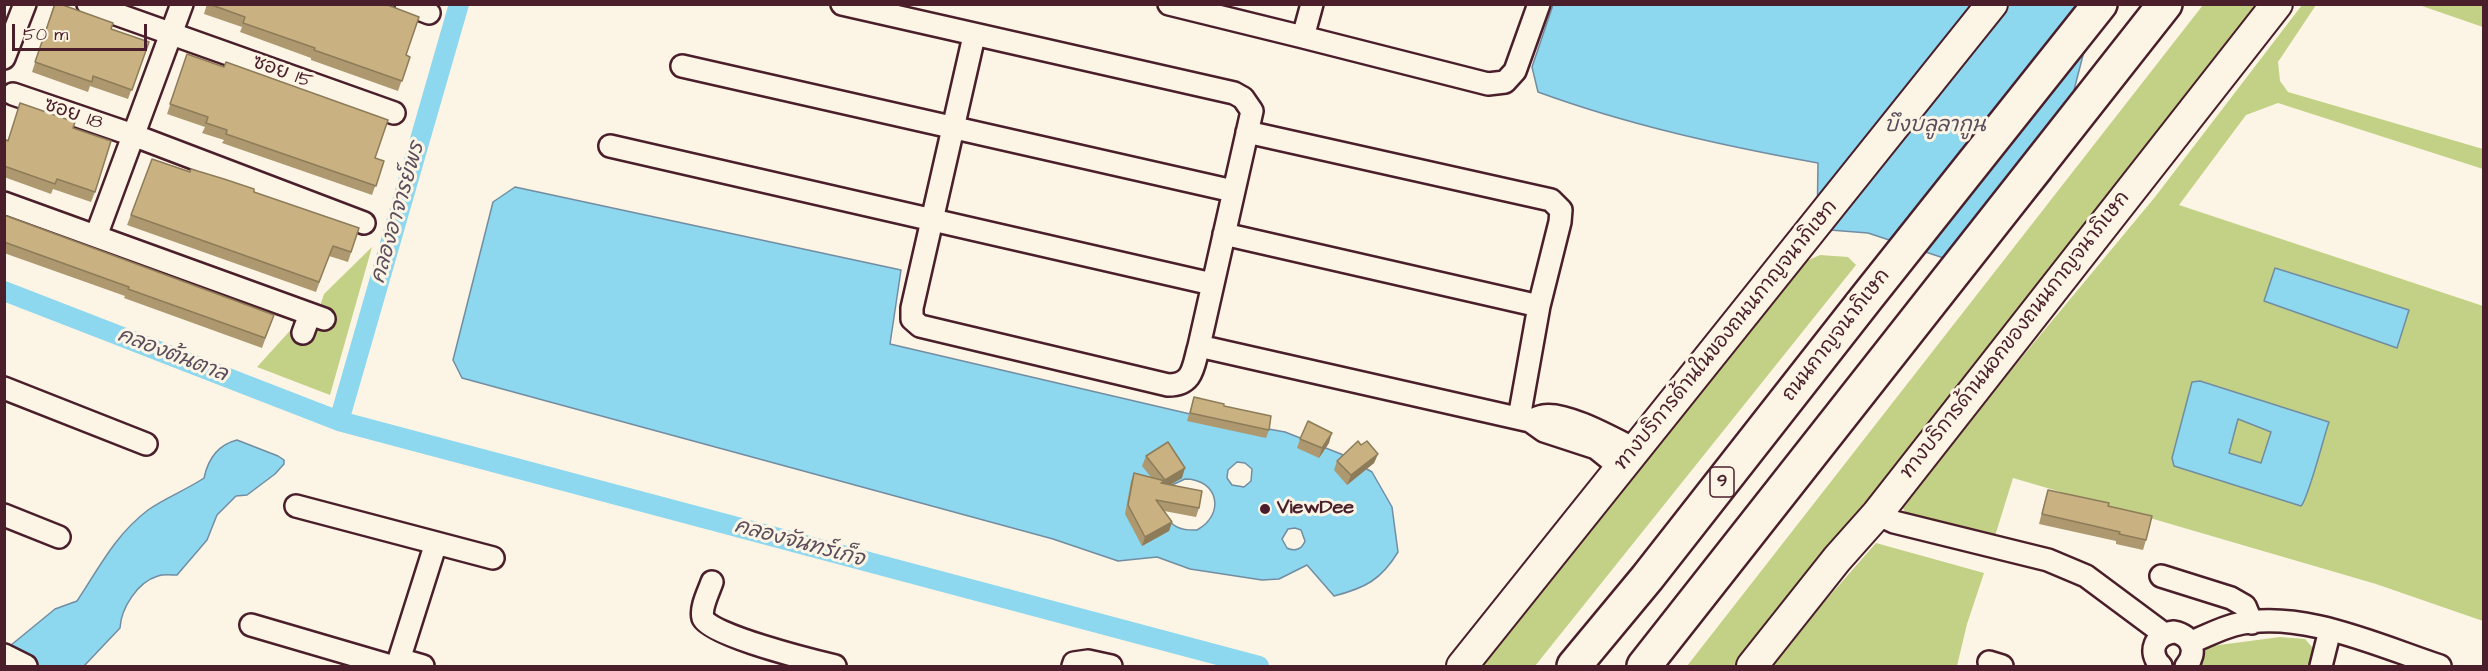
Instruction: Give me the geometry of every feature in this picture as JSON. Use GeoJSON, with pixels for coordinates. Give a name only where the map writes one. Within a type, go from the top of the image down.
{"type":"FeatureCollection","features":[{"type":"Feature","properties":{"kind":"highway","name":"ถนนกาญจนาภิเษก"},"geometry":{"type":"LineString","coordinates":[[1574,666],[1647,578],[2100,4]]}},
{"type":"Feature","properties":{"kind":"highway"},"geometry":{"type":"LineString","coordinates":[[1644,666],[2165,4]]}},
{"type":"Feature","properties":{"kind":"main road","name":"ทางบริการด้านในของถนนกาญจนาภิเษก"},"geometry":{"type":"LineString","coordinates":[[1462,666],[1992,4]]}},
{"type":"Feature","properties":{"kind":"main road","name":"ทางบริการด้านนอกของถนนกาญจนาภิเษก"},"geometry":{"type":"LineString","coordinates":[[1752,666],[1837,559],[1877,514],[2277,4]]}},
{"type":"Feature","properties":{"kind":"street"},"geometry":{"type":"LineString","coordinates":[[4,58],[25,4]]}},
{"type":"Feature","properties":{"kind":"street","name":"ซอย 15"},"geometry":{"type":"LineString","coordinates":[[88,4],[394,113]]}},
{"type":"Feature","properties":{"kind":"street"},"geometry":{"type":"LineString","coordinates":[[96,236],[182,4]]}},
{"type":"Feature","properties":{"kind":"street"},"geometry":{"type":"LineString","coordinates":[[406,4],[429,13]]}},
{"type":"Feature","properties":{"kind":"street"},"geometry":{"type":"LineString","coordinates":[[842,4],[974,36],[1234,93],[1243,98],[1252,111],[1199,346],[1190,375],[1185,382],[1179,385],[1168,385],[920,326],[912,319],[912,308],[931,219],[974,36]]}},
{"type":"Feature","properties":{"kind":"street"},"geometry":{"type":"LineString","coordinates":[[1168,4],[1488,84],[1505,82],[1515,71],[1539,4]]}},
{"type":"Feature","properties":{"kind":"street"},"geometry":{"type":"LineString","coordinates":[[1303,37],[1312,4]]}},
{"type":"Feature","properties":{"kind":"street"},"geometry":{"type":"LineString","coordinates":[[682,66],[1233,191]]}},
{"type":"Feature","properties":{"kind":"street","name":"ซอย 18"},"geometry":{"type":"LineString","coordinates":[[13,94],[134,135],[364,223]]}},
{"type":"Feature","properties":{"kind":"street"},"geometry":{"type":"LineString","coordinates":[[1247,132],[1551,200],[1561,210],[1539,306],[1524,420]]}},
{"type":"Feature","properties":{"kind":"street"},"geometry":{"type":"LineString","coordinates":[[610,146],[1212,284]]}},
{"type":"Feature","properties":{"kind":"street"},"geometry":{"type":"LineString","coordinates":[[4,203],[96,236],[312,322]]}},
{"type":"Feature","properties":{"kind":"street"},"geometry":{"type":"LineString","coordinates":[[1224,234],[1539,306]]}},
{"type":"Feature","properties":{"kind":"street"},"geometry":{"type":"LineString","coordinates":[[1199,346],[1524,420],[1544,431],[1628,459]]}},
{"type":"Feature","properties":{"kind":"street"},"geometry":{"type":"LineString","coordinates":[[4,388],[146,444]]}},
{"type":"Feature","properties":{"kind":"street"},"geometry":{"type":"LineString","coordinates":[[296,506],[493,558]]}},
{"type":"Feature","properties":{"kind":"street"},"geometry":{"type":"LineString","coordinates":[[1877,514],[1894,522],[2048,560],[2086,576],[2164,634],[2179,633],[2191,642],[2192,657],[2186,666]]}},
{"type":"Feature","properties":{"kind":"street"},"geometry":{"type":"LineString","coordinates":[[4,515],[59,537]]}},
{"type":"Feature","properties":{"kind":"street"},"geometry":{"type":"LineString","coordinates":[[396,664],[436,543]]}},
{"type":"Feature","properties":{"kind":"street"},"geometry":{"type":"LineString","coordinates":[[2161,576],[2231,598],[2245,606],[2252,623]]}},
{"type":"Feature","properties":{"kind":"street"},"geometry":{"type":"LineString","coordinates":[[712,582],[703,610],[706,623],[730,636],[835,666]]}},
{"type":"Feature","properties":{"kind":"street"},"geometry":{"type":"LineString","coordinates":[[2191,642],[2234,625],[2274,621],[2304,623],[2440,666]]}},
{"type":"Feature","properties":{"kind":"street"},"geometry":{"type":"LineString","coordinates":[[251,625],[396,664],[423,666]]}},
{"type":"Feature","properties":{"kind":"street"},"geometry":{"type":"LineString","coordinates":[[2321,666],[2330,630]]}},
{"type":"Feature","properties":{"kind":"street"},"geometry":{"type":"LineString","coordinates":[[2156,665],[2154,646],[2164,634]]}},
{"type":"Feature","properties":{"kind":"street"},"geometry":{"type":"LineString","coordinates":[[4,655],[26,666]]}},
{"type":"Feature","properties":{"kind":"street"},"geometry":{"type":"LineString","coordinates":[[1073,666],[1074,663],[1088,661],[1111,666]]}},
{"type":"Feature","properties":{"kind":"green space"},"geometry":{"type":"Polygon","coordinates":[[[2203,5],[2263,5],[1739,666],[1687,666],[2203,5]]]}},
{"type":"Feature","properties":{"kind":"green space"},"geometry":{"type":"Polygon","coordinates":[[[2302,5],[2316,5],[2278,62],[2280,81],[2288,92],[2483,149],[2483,169],[2278,103],[2246,115],[2179,205],[2483,306],[2483,621],[2376,584],[2013,478],[1995,536],[1906,513],[1901,506],[2155,197],[2302,5]]]}},
{"type":"Feature","properties":{"kind":"green space"},"geometry":{"type":"Polygon","coordinates":[[[2419,5],[2483,5],[2483,27],[2419,5]]]}},
{"type":"Feature","properties":{"kind":"green space"},"geometry":{"type":"Polygon","coordinates":[[[372,247],[330,395],[257,367],[297,323],[311,329],[326,329],[332,310],[320,306],[324,294],[372,247]]]}},
{"type":"Feature","properties":{"kind":"green space"},"geometry":{"type":"Polygon","coordinates":[[[1820,255],[1848,257],[1856,265],[1535,666],[1483,666],[1795,266],[1820,255]]]}},
{"type":"Feature","properties":{"kind":"green space"},"geometry":{"type":"Polygon","coordinates":[[[1876,543],[1984,573],[1967,624],[1957,666],[1768,666],[1876,543]]]}},
{"type":"Feature","properties":{"kind":"green space"},"geometry":{"type":"Polygon","coordinates":[[[2280,637],[2305,639],[2312,647],[2312,666],[2199,666],[2204,647],[2280,637]]]}},
{"type":"Feature","properties":{"kind":"water","name":"บึงบลูลากูน"},"geometry":{"type":"Polygon","coordinates":[[[1553,5],[2096,5],[2051,179],[1977,269],[1868,233],[1817,229],[1818,163],[1676,134],[1606,115],[1538,92],[1532,67],[1553,5]]]}},
{"type":"Feature","properties":{"kind":"water"},"geometry":{"type":"Polygon","coordinates":[[[515,187],[901,270],[890,344],[1203,417],[1285,432],[1341,454],[1372,472],[1392,507],[1398,552],[1385,570],[1371,582],[1355,590],[1334,596],[1307,565],[1279,579],[1262,580],[1190,569],[1157,557],[1118,561],[1053,539],[462,378],[453,360],[493,202],[515,187]],[[1237,462],[1228,470],[1227,478],[1232,485],[1244,487],[1251,481],[1252,469],[1245,463],[1237,462]],[[1185,479],[1170,486],[1163,510],[1168,520],[1180,528],[1191,530],[1197,530],[1206,523],[1215,507],[1211,491],[1205,485],[1185,479]],[[1288,529],[1282,539],[1287,548],[1295,550],[1300,548],[1305,541],[1301,530],[1288,529]]]}},
{"type":"Feature","properties":{"kind":"water"},"geometry":{"type":"Polygon","coordinates":[[[2275,268],[2409,310],[2397,348],[2264,301],[2275,268]]]}},
{"type":"Feature","properties":{"kind":"water"},"geometry":{"type":"Polygon","coordinates":[[[2200,381],[2329,422],[2312,480],[2301,506],[2174,466],[2172,458],[2192,382],[2200,381]],[[2238,419],[2229,453],[2261,463],[2271,432],[2238,419]]]}},
{"type":"Feature","properties":{"kind":"water"},"geometry":{"type":"Polygon","coordinates":[[[237,440],[278,456],[284,460],[284,464],[275,474],[247,495],[236,496],[217,515],[207,540],[177,575],[150,579],[137,590],[123,613],[120,628],[84,666],[5,666],[5,650],[55,609],[77,601],[108,552],[136,520],[148,510],[204,478],[214,454],[224,445],[237,440]]]}},
{"type":"Feature","properties":{"kind":"building"},"geometry":{"type":"Polygon","coordinates":[[[55,4],[113,23],[111,29],[149,42],[132,90],[93,76],[92,82],[35,62],[55,4]]]}},
{"type":"Feature","properties":{"kind":"building"},"geometry":{"type":"Polygon","coordinates":[[[209,4],[385,4],[419,17],[406,55],[410,57],[402,81],[243,23],[245,17],[209,4]]]}},
{"type":"Feature","properties":{"kind":"building"},"geometry":{"type":"Polygon","coordinates":[[[187,54],[224,67],[226,62],[388,120],[375,158],[384,161],[376,186],[226,134],[227,130],[206,123],[208,117],[170,104],[187,54]]]}},
{"type":"Feature","properties":{"kind":"building"},"geometry":{"type":"Polygon","coordinates":[[[20,103],[75,122],[73,128],[111,141],[95,192],[57,179],[55,184],[4,166],[4,139],[8,141],[20,103]]]}},
{"type":"Feature","properties":{"kind":"building"},"geometry":{"type":"Polygon","coordinates":[[[152,159],[254,189],[254,192],[359,228],[351,252],[333,246],[319,282],[131,215],[152,159]]]}},
{"type":"Feature","properties":{"kind":"building"},"geometry":{"type":"Polygon","coordinates":[[[4,215],[274,315],[265,338],[4,242],[4,215]]]}},
{"type":"Feature","properties":{"kind":"building"},"geometry":{"type":"Polygon","coordinates":[[[1194,397],[1271,416],[1269,430],[1190,413],[1194,397]]]}},
{"type":"Feature","properties":{"kind":"building"},"geometry":{"type":"Polygon","coordinates":[[[1308,421],[1332,433],[1322,448],[1300,439],[1308,421]]]}},
{"type":"Feature","properties":{"kind":"building"},"geometry":{"type":"Polygon","coordinates":[[[1358,441],[1361,445],[1367,441],[1378,454],[1351,475],[1337,461],[1358,441]]]}},
{"type":"Feature","properties":{"kind":"building"},"geometry":{"type":"Polygon","coordinates":[[[1168,442],[1185,468],[1165,480],[1146,456],[1168,442]]]}},
{"type":"Feature","properties":{"kind":"building"},"geometry":{"type":"Polygon","coordinates":[[[1134,473],[1165,481],[1161,483],[1202,491],[1199,508],[1156,500],[1172,522],[1145,537],[1128,505],[1134,473]]]}},
{"type":"Feature","properties":{"kind":"building"},"geometry":{"type":"Polygon","coordinates":[[[2048,490],[2109,503],[2108,506],[2152,516],[2146,540],[2042,514],[2048,490]]]}},
{"type":"Feature","properties":{"kind":"waterway","name":"คลองอาจารย์พร"},"geometry":{"type":"LineString","coordinates":[[339,421],[459,4]]}},
{"type":"Feature","properties":{"kind":"waterway","name":"คลองจันทร์เก็จ"},"geometry":{"type":"LineString","coordinates":[[4,291],[339,421],[1259,666]]}},
{"type":"Feature","properties":{"kind":"place","name":"ViewDee"},"geometry":{"type":"Point","coordinates":[1265,509]}},
{"type":"Feature","properties":{"kind":"water label","name":"คลองต้นตาล"},"geometry":{"type":"Point","coordinates":[172,356]}}]}
